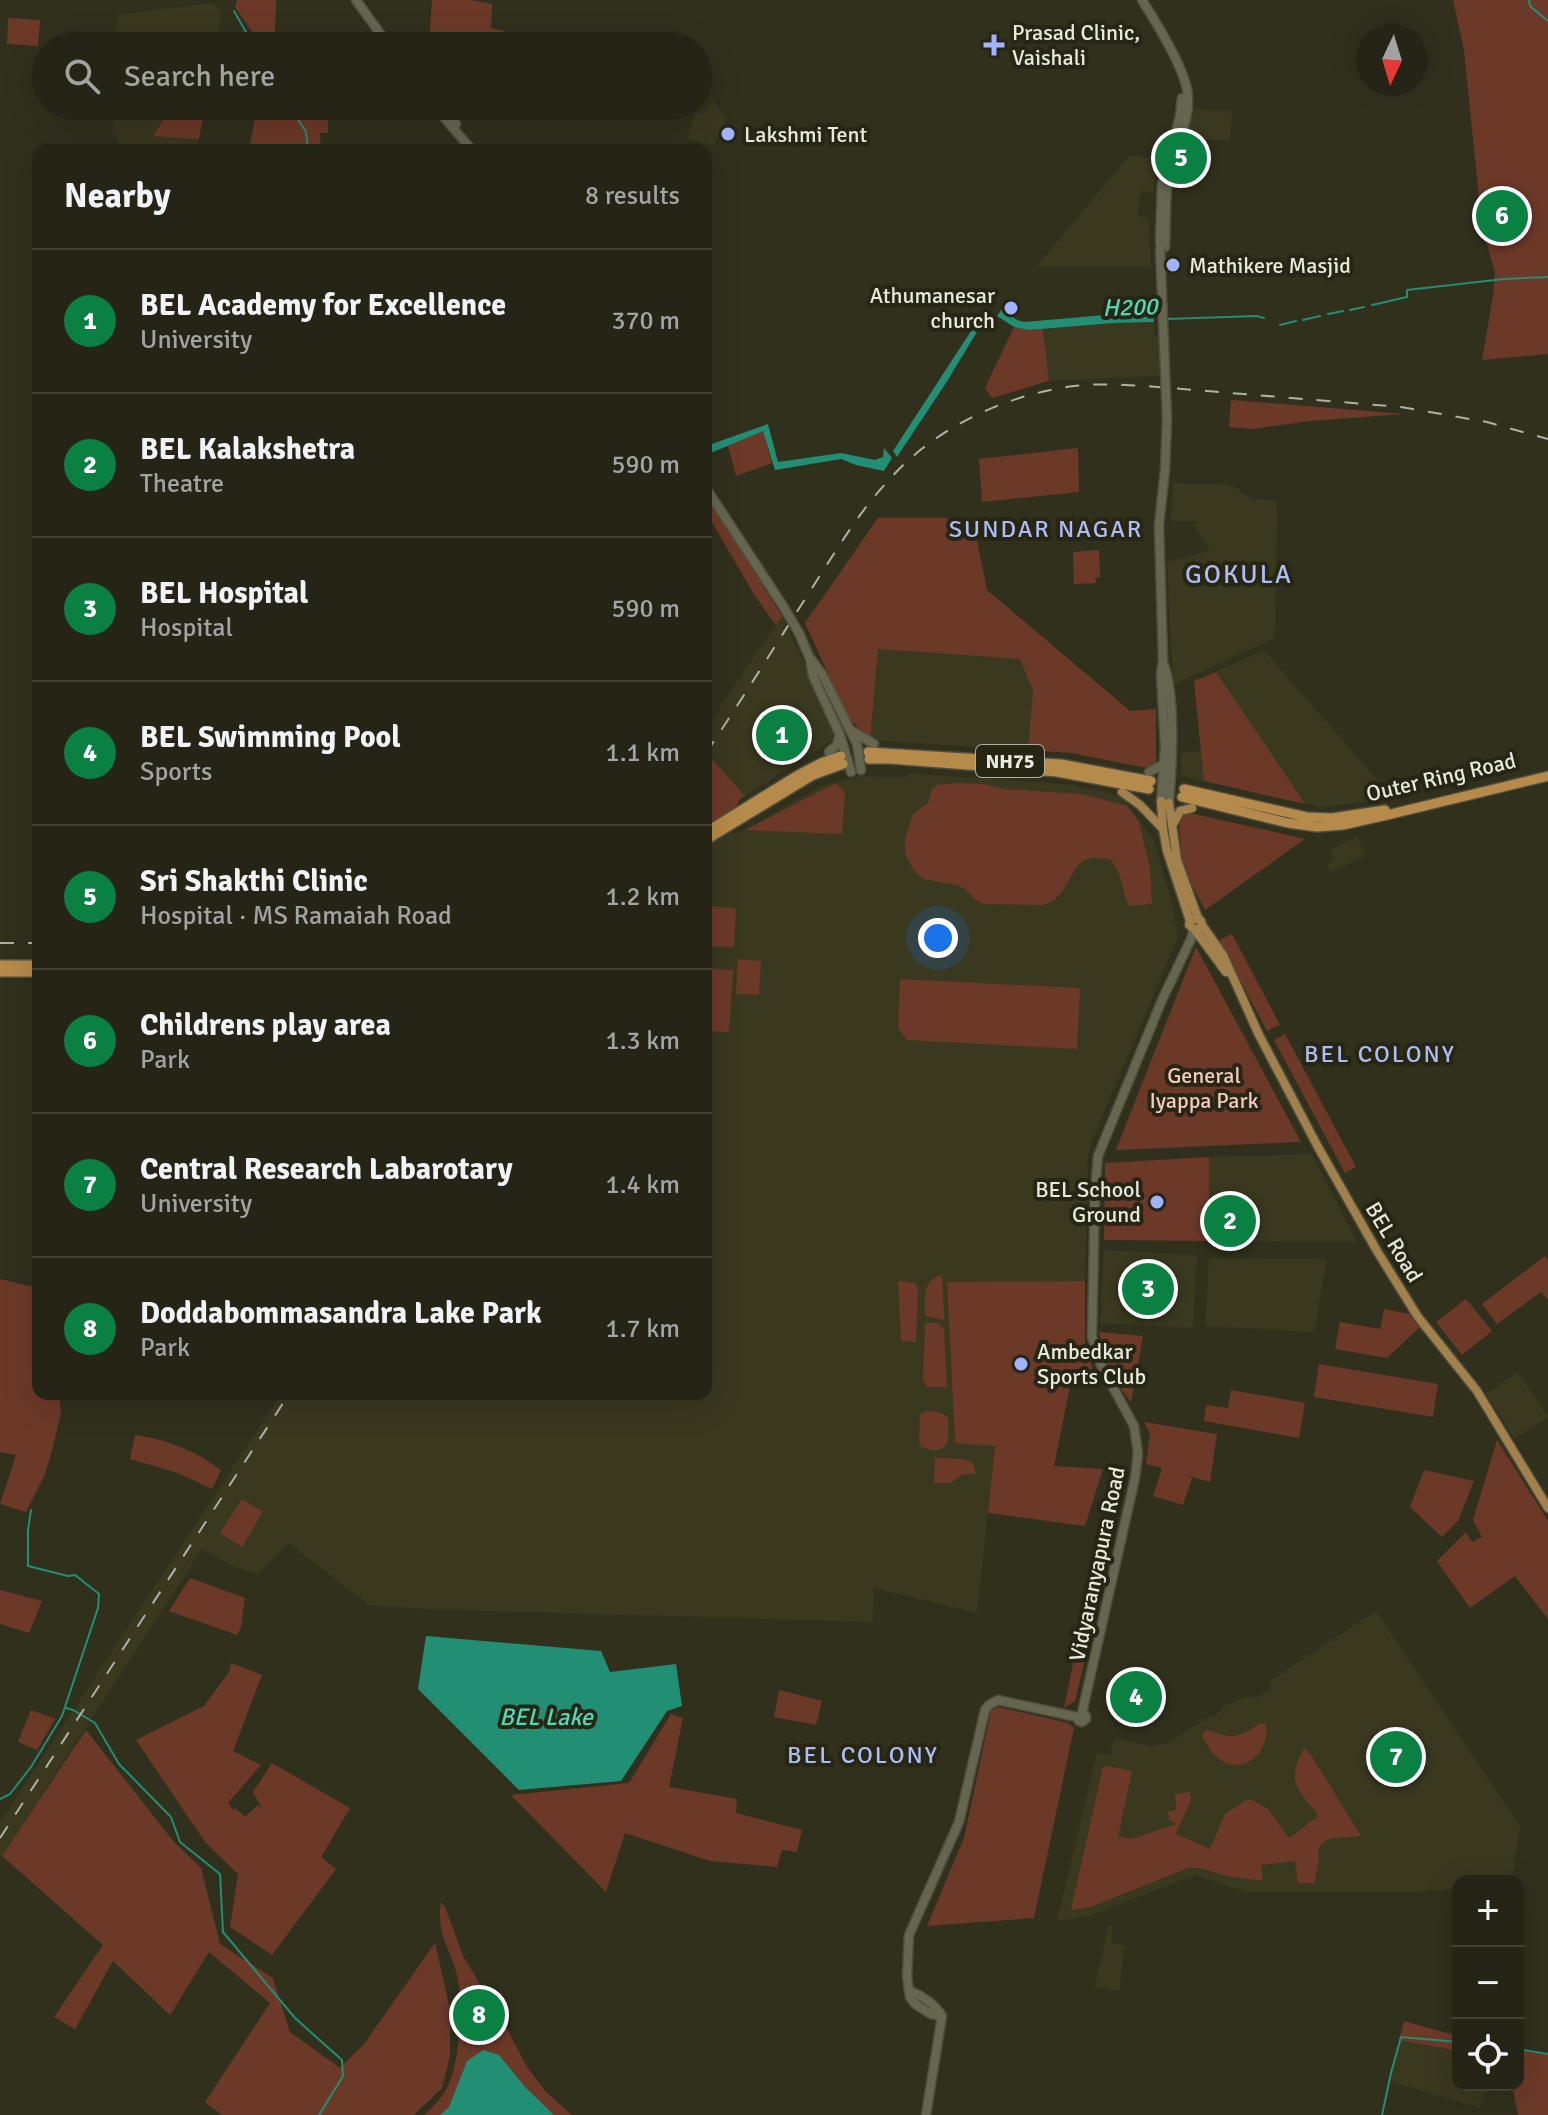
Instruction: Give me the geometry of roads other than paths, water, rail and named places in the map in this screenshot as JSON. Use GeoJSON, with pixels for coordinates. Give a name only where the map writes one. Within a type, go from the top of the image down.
{"type":"FeatureCollection","features":[{"type":"Feature","properties":{"kind":"highway","name":"NH75"},"geometry":{"type":"LineString","coordinates":[[870,752],[1073,765],[1150,781]]}},
{"type":"Feature","properties":{"kind":"highway"},"geometry":{"type":"LineString","coordinates":[[712,836],[810,768],[845,764]]}},
{"type":"Feature","properties":{"kind":"highway","name":"Outer Ring Road"},"geometry":{"type":"LineString","coordinates":[[1183,793],[1294,815],[1342,821],[1548,773]]}},
{"type":"Feature","properties":{"kind":"highway"},"geometry":{"type":"LineString","coordinates":[[712,829],[738,816]]}},
{"type":"Feature","properties":{"kind":"highway"},"geometry":{"type":"LineString","coordinates":[[0,965],[32,965]]}},
{"type":"Feature","properties":{"kind":"highway"},"geometry":{"type":"LineString","coordinates":[[0,972],[32,972]]}},
{"type":"Feature","properties":{"kind":"main road"},"geometry":{"type":"LineString","coordinates":[[356,0],[378,32]]}},
{"type":"Feature","properties":{"kind":"main road"},"geometry":{"type":"LineString","coordinates":[[362,0],[383,32]]}},
{"type":"Feature","properties":{"kind":"main road"},"geometry":{"type":"LineString","coordinates":[[1140,0],[1171,62],[1182,92],[1180,116],[1163,178],[1160,214],[1168,470],[1159,525],[1161,673],[1167,777]]}},
{"type":"Feature","properties":{"kind":"main road"},"geometry":{"type":"LineString","coordinates":[[448,120],[460,132]]}},
{"type":"Feature","properties":{"kind":"main road"},"geometry":{"type":"LineString","coordinates":[[452,120],[470,144]]}},
{"type":"Feature","properties":{"kind":"main road"},"geometry":{"type":"LineString","coordinates":[[712,497],[799,633],[810,659],[813,676],[840,735],[845,764]]}},
{"type":"Feature","properties":{"kind":"main road"},"geometry":{"type":"LineString","coordinates":[[810,659],[822,674],[857,744],[861,770]]}},
{"type":"Feature","properties":{"kind":"main road"},"geometry":{"type":"LineString","coordinates":[[1163,661],[1169,693],[1167,777]]}},
{"type":"Feature","properties":{"kind":"main road"},"geometry":{"type":"LineString","coordinates":[[849,728],[864,740],[870,752]]}},
{"type":"Feature","properties":{"kind":"main road"},"geometry":{"type":"LineString","coordinates":[[829,752],[837,745],[840,735]]}},
{"type":"Feature","properties":{"kind":"main road"},"geometry":{"type":"LineString","coordinates":[[1150,781],[1164,764]]}},
{"type":"Feature","properties":{"kind":"main road","name":"BEL Road"},"geometry":{"type":"LineString","coordinates":[[1167,777],[1167,828],[1194,925],[1223,955],[1232,979],[1318,1147],[1377,1251],[1418,1317],[1477,1391],[1548,1508]]}},
{"type":"Feature","properties":{"kind":"main road"},"geometry":{"type":"LineString","coordinates":[[1122,792],[1167,828],[1180,811],[1192,808]]}},
{"type":"Feature","properties":{"kind":"main road","name":"Vidyaranyapura Road"},"geometry":{"type":"LineString","coordinates":[[926,2115],[942,2016],[931,2014],[910,1997],[907,1976],[909,1935],[959,1822],[985,1710],[998,1700],[1079,1715],[1138,1462],[1134,1426],[1101,1365],[1092,1337],[1098,1156],[1162,1000],[1192,937],[1194,925]]}},
{"type":"Feature","properties":{"kind":"water"},"geometry":{"type":"Polygon","coordinates":[[[986,308],[989,312],[897,457],[893,451],[986,308]]]}},
{"type":"Feature","properties":{"kind":"water"},"geometry":{"type":"Polygon","coordinates":[[[1002,309],[1024,322],[1153,311],[1154,322],[1029,330],[1014,327],[997,316],[1002,309]]]}},
{"type":"Feature","properties":{"kind":"water"},"geometry":{"type":"Polygon","coordinates":[[[768,424],[778,462],[841,453],[875,460],[883,457],[884,448],[892,458],[884,471],[841,459],[775,470],[763,431],[712,452],[712,444],[768,424]]]}},
{"type":"Feature","properties":{"kind":"water","name":"BEL Lake"},"geometry":{"type":"Polygon","coordinates":[[[426,1636],[601,1651],[610,1672],[676,1664],[682,1706],[667,1711],[621,1781],[519,1790],[418,1689],[426,1636]]]}},
{"type":"Feature","properties":{"kind":"water"},"geometry":{"type":"Polygon","coordinates":[[[483,2050],[499,2055],[554,2115],[440,2115],[449,2107],[467,2061],[483,2050]]]}},
{"type":"Feature","properties":{"kind":"waterway","name":"H200"},"geometry":{"type":"LineString","coordinates":[[1529,0],[1530,6],[1548,21]]}},
{"type":"Feature","properties":{"kind":"waterway"},"geometry":{"type":"LineString","coordinates":[[234,11],[246,32]]}},
{"type":"Feature","properties":{"kind":"waterway"},"geometry":{"type":"LineString","coordinates":[[298,120],[306,132],[307,144]]}},
{"type":"Feature","properties":{"kind":"waterway","name":"H200"},"geometry":{"type":"LineString","coordinates":[[1372,305],[1407,297],[1407,290],[1548,277]]}},
{"type":"Feature","properties":{"kind":"waterway","name":"H200"},"geometry":{"type":"LineString","coordinates":[[1350,310],[1364,307]]}},
{"type":"Feature","properties":{"kind":"waterway","name":"H200"},"geometry":{"type":"LineString","coordinates":[[1328,314],[1343,311]]}},
{"type":"Feature","properties":{"kind":"waterway","name":"H200"},"geometry":{"type":"LineString","coordinates":[[1303,320],[1320,316]]}},
{"type":"Feature","properties":{"kind":"waterway","name":"H200"},"geometry":{"type":"LineString","coordinates":[[1166,319],[1264,318]]}},
{"type":"Feature","properties":{"kind":"waterway","name":"H200"},"geometry":{"type":"LineString","coordinates":[[1280,325],[1296,321]]}},
{"type":"Feature","properties":{"kind":"waterway"},"geometry":{"type":"LineString","coordinates":[[0,1799],[10,1794],[31,1767],[62,1716],[98,1608],[99,1594],[75,1575],[28,1566],[31,1510]]}},
{"type":"Feature","properties":{"kind":"waterway"},"geometry":{"type":"LineString","coordinates":[[66,1708],[95,1723],[119,1764],[171,1817],[180,1842],[220,1874],[223,1932],[295,2018],[342,2060],[343,2076],[319,2115]]}},
{"type":"Feature","properties":{"kind":"waterway"},"geometry":{"type":"LineString","coordinates":[[1382,2115],[1401,2037],[1452,2041]]}},
{"type":"Feature","properties":{"kind":"waterway"},"geometry":{"type":"LineString","coordinates":[[1524,2050],[1548,2054]]}},
{"type":"Feature","properties":{"kind":"railway"},"geometry":{"type":"LineString","coordinates":[[712,744],[840,544],[877,493],[927,445],[972,417],[997,406],[1048,390],[1074,386],[1146,386],[1401,407],[1487,422],[1548,439]]}},
{"type":"Feature","properties":{"kind":"railway"},"geometry":{"type":"LineString","coordinates":[[0,943],[32,943]]}},
{"type":"Feature","properties":{"kind":"railway"},"geometry":{"type":"LineString","coordinates":[[0,1838],[285,1400]]}},
{"type":"Feature","properties":{"kind":"place","name":"Prasad Clinic, Vaishali"},"geometry":{"type":"Point","coordinates":[994,45]}},
{"type":"Feature","properties":{"kind":"place","name":"Lakshmi Tent"},"geometry":{"type":"Point","coordinates":[728,134]}},
{"type":"Feature","properties":{"kind":"place","name":"Sri Shakthi Clinic"},"geometry":{"type":"Point","coordinates":[1181,158]}},
{"type":"Feature","properties":{"kind":"place","name":"Childrens play area"},"geometry":{"type":"Point","coordinates":[1502,216]}},
{"type":"Feature","properties":{"kind":"place","name":"Mathikere Masjid"},"geometry":{"type":"Point","coordinates":[1173,265]}},
{"type":"Feature","properties":{"kind":"place","name":"Athumanesar church"},"geometry":{"type":"Point","coordinates":[1011,308]}},
{"type":"Feature","properties":{"kind":"place","name":"BEL Academy for Excellence"},"geometry":{"type":"Point","coordinates":[782,735]}},
{"type":"Feature","properties":{"kind":"place","name":"BEL School Ground"},"geometry":{"type":"Point","coordinates":[1157,1202]}},
{"type":"Feature","properties":{"kind":"place","name":"BEL Kalakshetra"},"geometry":{"type":"Point","coordinates":[1230,1221]}},
{"type":"Feature","properties":{"kind":"place","name":"BEL Hospital"},"geometry":{"type":"Point","coordinates":[1148,1289]}},
{"type":"Feature","properties":{"kind":"place","name":"Ambedkar Sports Club"},"geometry":{"type":"Point","coordinates":[1021,1364]}},
{"type":"Feature","properties":{"kind":"place","name":"BEL Swimming Pool"},"geometry":{"type":"Point","coordinates":[1136,1697]}},
{"type":"Feature","properties":{"kind":"place","name":"Central Research Labarotary"},"geometry":{"type":"Point","coordinates":[1396,1757]}},
{"type":"Feature","properties":{"kind":"place","name":"Doddabommasandra Lake Park"},"geometry":{"type":"Point","coordinates":[479,2015]}},
{"type":"Feature","properties":{"kind":"district","name":"SUNDAR NAGAR"},"geometry":{"type":"Point","coordinates":[1046,529]}},
{"type":"Feature","properties":{"kind":"district","name":"GOKULA"},"geometry":{"type":"Point","coordinates":[1239,575]}},
{"type":"Feature","properties":{"kind":"district","name":"BEL COLONY"},"geometry":{"type":"Point","coordinates":[1380,1054]}},
{"type":"Feature","properties":{"kind":"district","name":"BEL COLONY"},"geometry":{"type":"Point","coordinates":[863,1755]}},
{"type":"Feature","properties":{"kind":"park label","name":"General Iyappa Park"},"geometry":{"type":"Point","coordinates":[1204,1088]}}]}
